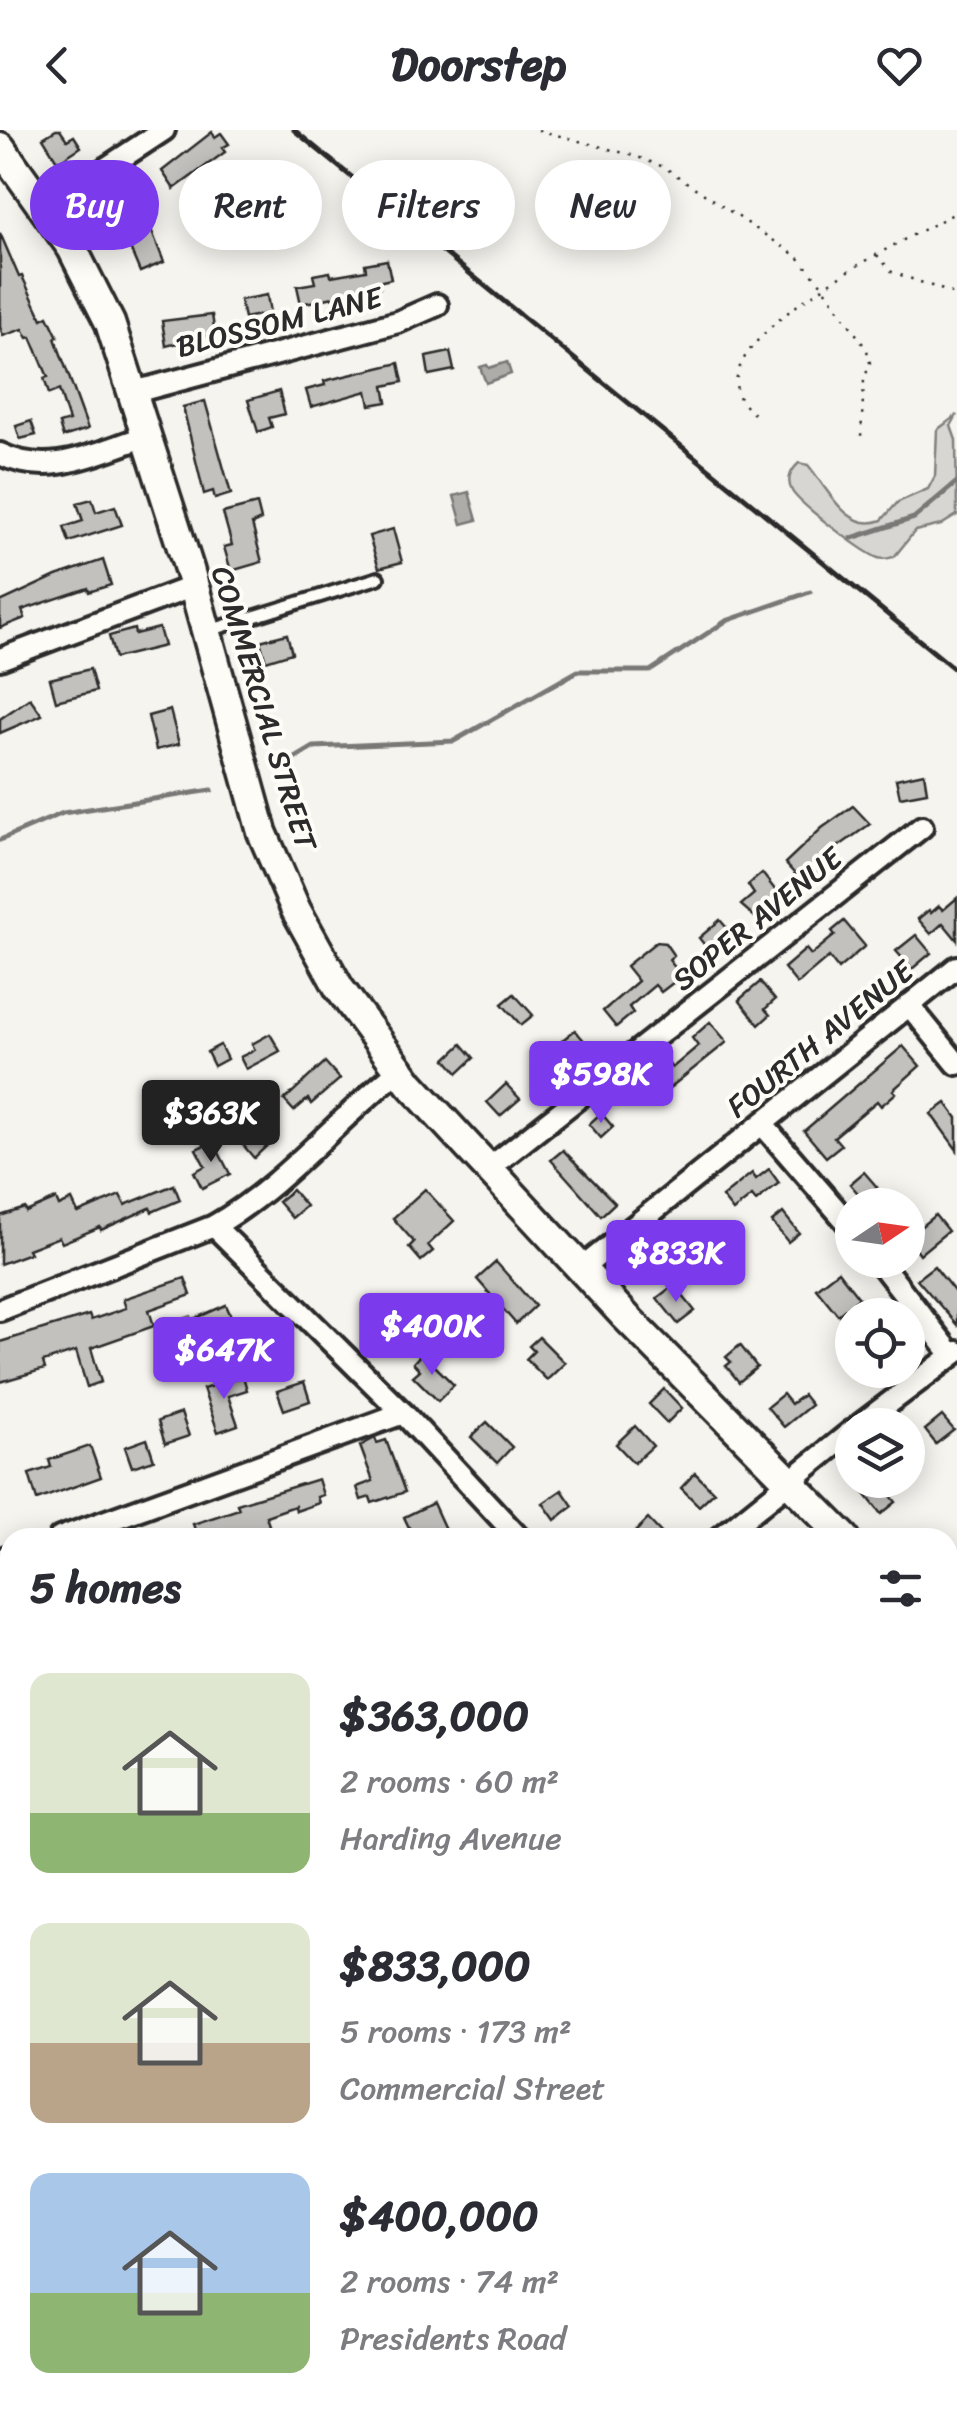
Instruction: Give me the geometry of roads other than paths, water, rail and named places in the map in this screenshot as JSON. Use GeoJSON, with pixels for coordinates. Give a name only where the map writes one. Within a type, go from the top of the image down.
{"type":"FeatureCollection","features":[{"type":"Feature","properties":{"kind":"main road","name":"COMMERCIAL STREET"},"geometry":{"type":"LineString","coordinates":[[0,147],[30,189]]}},
{"type":"Feature","properties":{"kind":"main road","name":"COMMERCIAL STREET"},"geometry":{"type":"LineString","coordinates":[[73,250],[97,292],[134,392],[274,863],[338,988],[398,1071],[580,1270],[835,1528]]}},
{"type":"Feature","properties":{"kind":"street"},"geometry":{"type":"LineString","coordinates":[[118,160],[164,130]]}},
{"type":"Feature","properties":{"kind":"street","name":"BLOSSOM LANE"},"geometry":{"type":"LineString","coordinates":[[134,392],[362,332],[438,305]]}},
{"type":"Feature","properties":{"kind":"street"},"geometry":{"type":"LineString","coordinates":[[0,454],[25,464],[56,465],[148,436]]}},
{"type":"Feature","properties":{"kind":"street"},"geometry":{"type":"LineString","coordinates":[[0,660],[194,586]]}},
{"type":"Feature","properties":{"kind":"street","name":"SOPER AVENUE"},"geometry":{"type":"LineString","coordinates":[[488,1169],[922,827]]}},
{"type":"Feature","properties":{"kind":"street","name":"FOURTH AVENUE"},"geometry":{"type":"LineString","coordinates":[[580,1270],[957,967]]}},
{"type":"Feature","properties":{"kind":"street"},"geometry":{"type":"LineString","coordinates":[[909,1005],[957,1064]]}},
{"type":"Feature","properties":{"kind":"street"},"geometry":{"type":"LineString","coordinates":[[0,1310],[214,1226],[264,1194],[398,1071]]}},
{"type":"Feature","properties":{"kind":"street"},"geometry":{"type":"LineString","coordinates":[[763,1125],[835,1208]]}},
{"type":"Feature","properties":{"kind":"street"},"geometry":{"type":"LineString","coordinates":[[214,1226],[403,1413],[511,1528]]}},
{"type":"Feature","properties":{"kind":"street"},"geometry":{"type":"LineString","coordinates":[[883,1408],[955,1354],[893,1278]]}},
{"type":"Feature","properties":{"kind":"street"},"geometry":{"type":"LineString","coordinates":[[87,1528],[403,1413]]}},
{"type":"Feature","properties":{"kind":"street"},"geometry":{"type":"LineString","coordinates":[[732,1528],[835,1444]]}},
{"type":"Feature","properties":{"kind":"lane"},"geometry":{"type":"LineString","coordinates":[[207,632],[378,578]]}},
{"type":"Feature","properties":{"kind":"waterway"},"geometry":{"type":"LineString","coordinates":[[852,538],[914,518],[957,482]]}},
{"type":"Feature","properties":{"kind":"waterway"},"geometry":{"type":"LineString","coordinates":[[279,768],[314,747],[454,741],[578,671],[650,671],[726,621],[810,592]]}},
{"type":"Feature","properties":{"kind":"waterway"},"geometry":{"type":"LineString","coordinates":[[0,840],[63,813],[212,790]]}},
{"type":"Feature","properties":{"kind":"railway"},"geometry":{"type":"LineString","coordinates":[[294,130],[957,671]]}}]}
